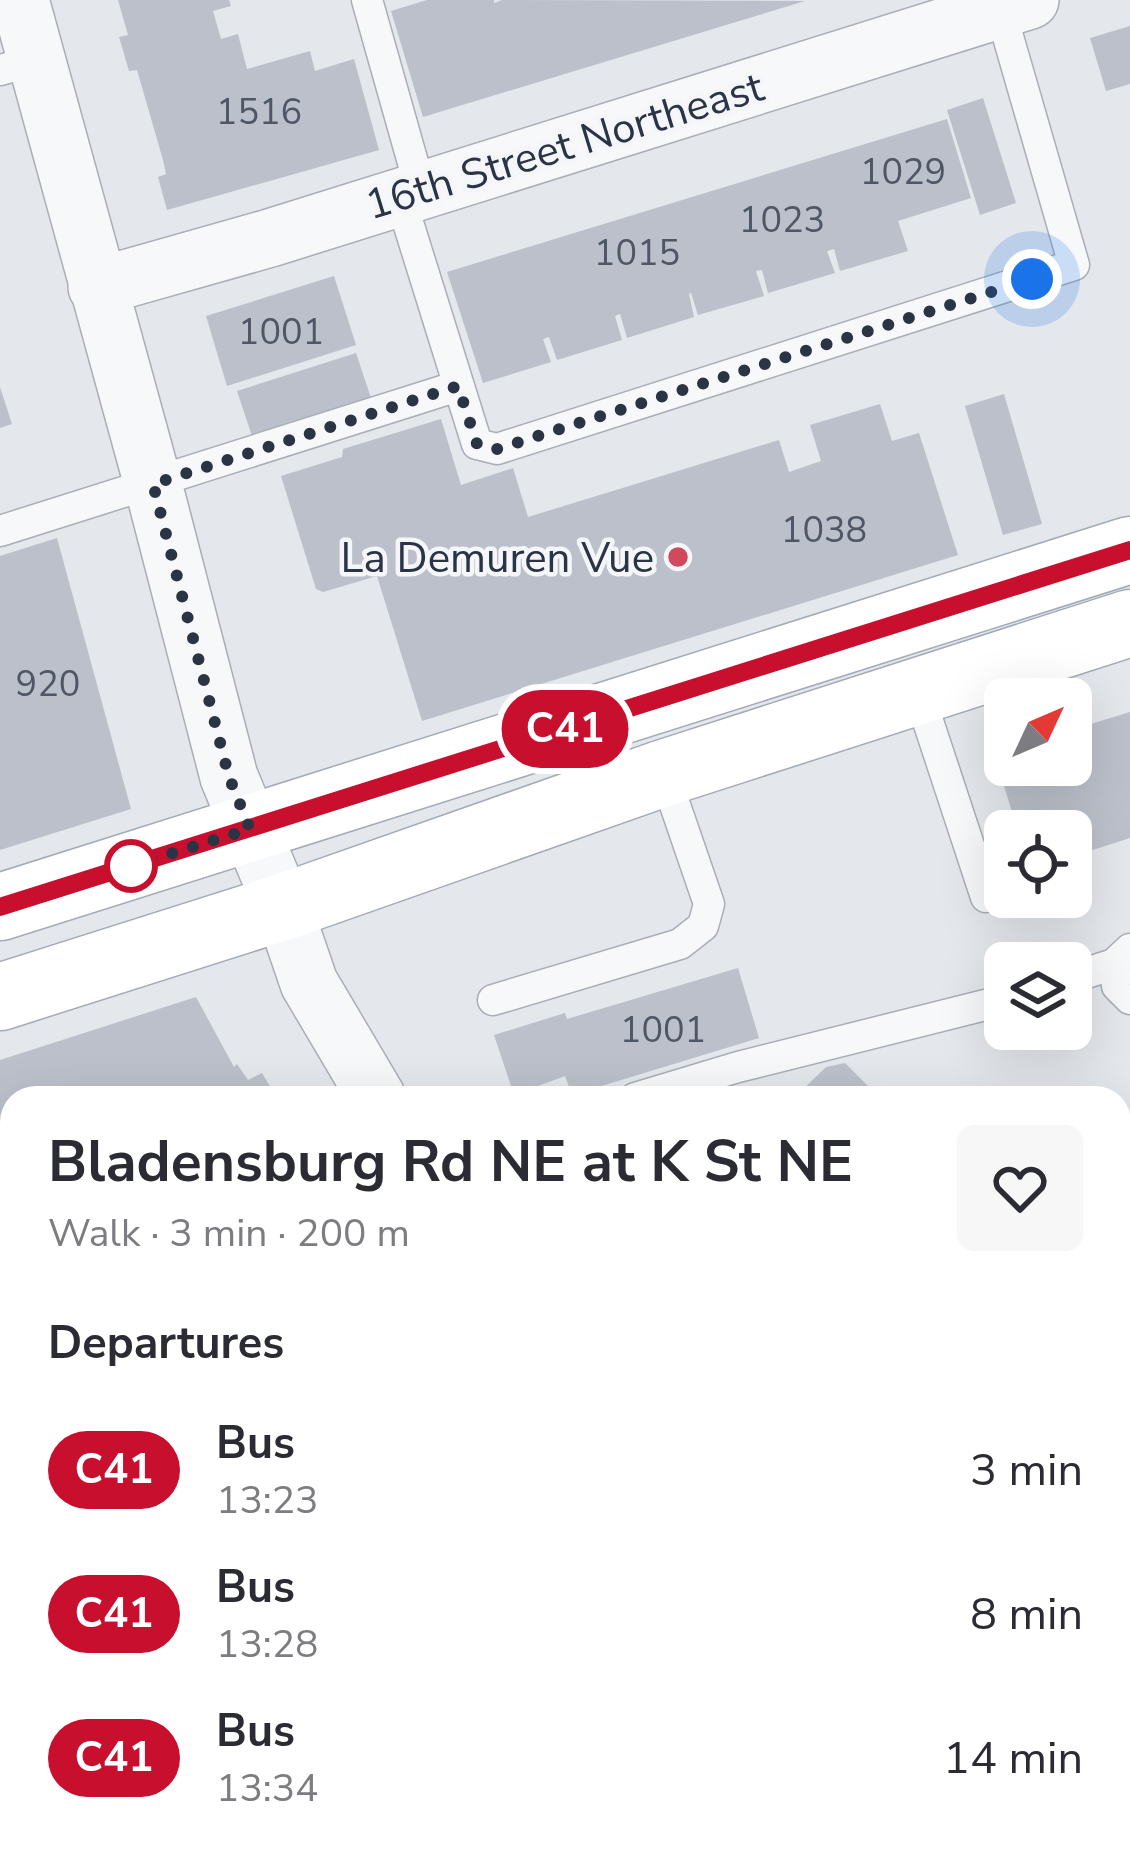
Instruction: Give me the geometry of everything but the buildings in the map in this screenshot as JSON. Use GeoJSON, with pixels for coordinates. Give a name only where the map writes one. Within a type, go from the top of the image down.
{"type":"FeatureCollection","features":[{"type":"Feature","properties":{"kind":"main road"},"geometry":{"type":"LineString","coordinates":[[0,907],[1130,550]]}},
{"type":"Feature","properties":{"kind":"main road"},"geometry":{"type":"LineString","coordinates":[[0,997],[283,907],[664,772],[1130,623]]}},
{"type":"Feature","properties":{"kind":"street"},"geometry":{"type":"LineString","coordinates":[[20,0],[18,65],[97,286],[229,777],[309,983],[370,1086]]}},
{"type":"Feature","properties":{"kind":"street","name":"16th Street Northeast"},"geometry":{"type":"LineString","coordinates":[[97,286],[270,238],[1015,5]]}},
{"type":"Feature","properties":{"kind":"lane"},"geometry":{"type":"LineString","coordinates":[[367,0],[458,386],[477,444],[497,449],[1074,265],[1015,5]]}},
{"type":"Feature","properties":{"kind":"lane"},"geometry":{"type":"LineString","coordinates":[[0,531],[458,386]]}},
{"type":"Feature","properties":{"kind":"lane"},"geometry":{"type":"LineString","coordinates":[[918,691],[984,891]]}},
{"type":"Feature","properties":{"kind":"lane"},"geometry":{"type":"LineString","coordinates":[[493,1000],[680,944],[703,926],[709,904],[664,772]]}},
{"type":"Feature","properties":{"kind":"lane"},"geometry":{"type":"LineString","coordinates":[[1092,969],[1122,956]]}},
{"type":"Feature","properties":{"kind":"lane"},"geometry":{"type":"LineString","coordinates":[[1122,956],[1117,986],[1130,999]]}},
{"type":"Feature","properties":{"kind":"lane"},"geometry":{"type":"LineString","coordinates":[[674,1086],[984,1005]]}},
{"type":"Feature","properties":{"kind":"bus line","name":"C41"},"geometry":{"type":"LineString","coordinates":[[0,907],[1130,550]]}},
{"type":"Feature","properties":{"kind":"place","name":"La Demuren Vue"},"geometry":{"type":"Point","coordinates":[678,557]}},
{"type":"Feature","properties":{"kind":"route"},"geometry":{"type":"LineString","coordinates":[[131,866],[250,829],[229,777],[153,484],[458,386],[477,444],[497,449],[1032,279]]}}]}
